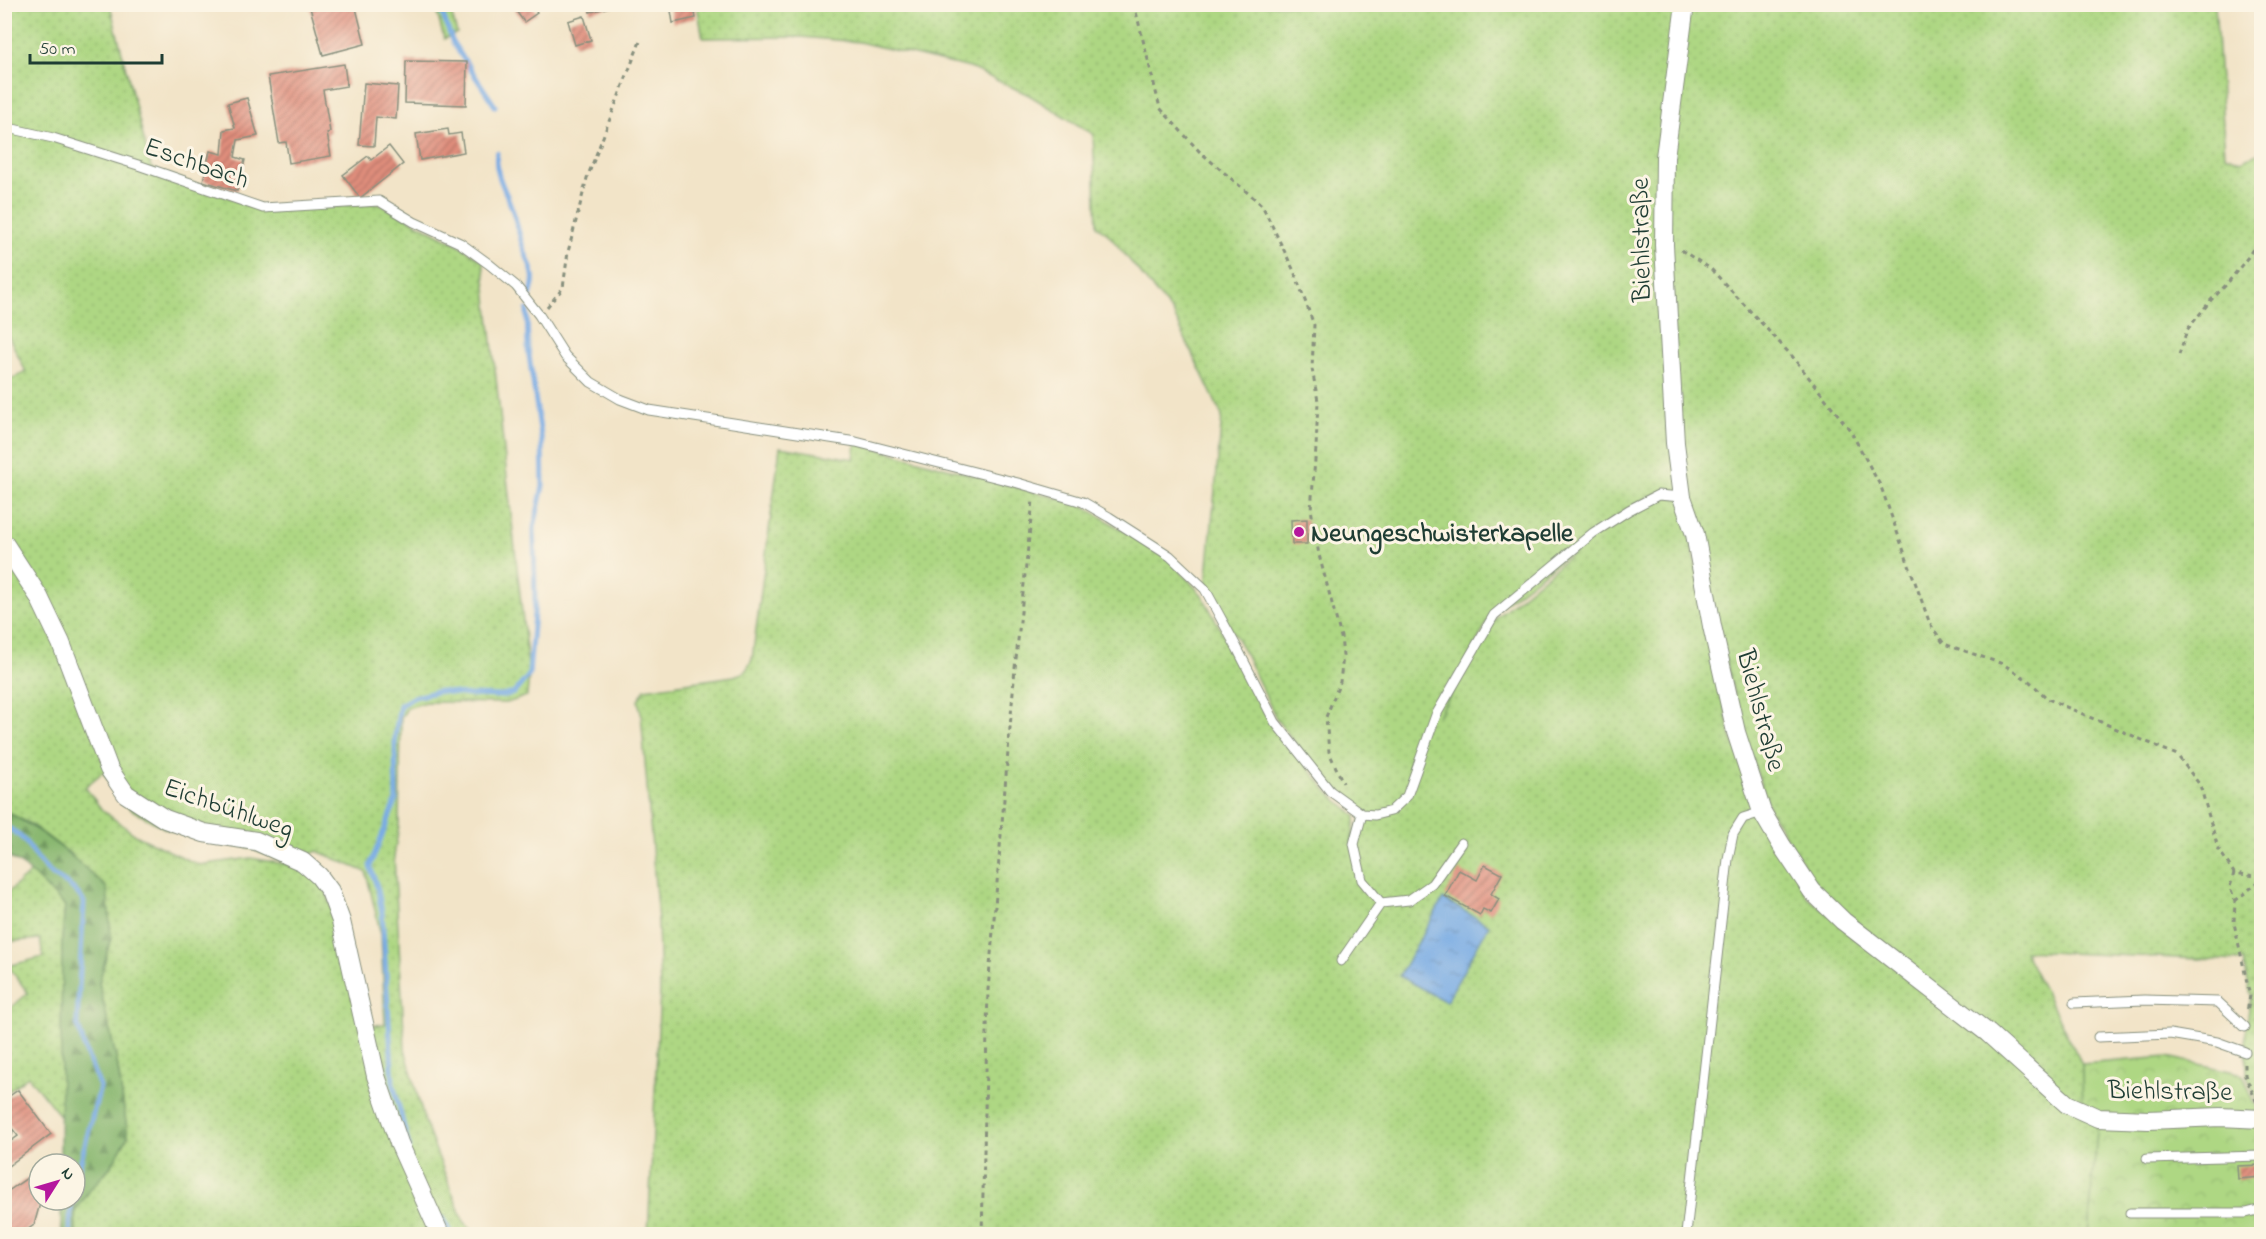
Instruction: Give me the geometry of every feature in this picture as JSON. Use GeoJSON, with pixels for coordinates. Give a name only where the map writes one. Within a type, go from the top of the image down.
{"type":"FeatureCollection","features":[{"type":"Feature","properties":{"kind":"street","name":"Biehlstraße"},"geometry":{"type":"LineString","coordinates":[[1685,4],[1665,157],[1664,245],[1675,443],[1682,497],[1695,534],[1712,626],[1736,732],[1762,812],[1812,891],[1843,921],[1988,1033],[2067,1104],[2098,1118],[2262,1119]]}},
{"type":"Feature","properties":{"kind":"street","name":"Eichbühlweg"},"geometry":{"type":"LineString","coordinates":[[4,543],[48,615],[61,643],[109,770],[126,795],[165,819],[204,833],[256,841],[303,862],[319,876],[330,891],[341,921],[376,1076],[399,1143],[440,1234]]}},
{"type":"Feature","properties":{"kind":"lane","name":"Eschbach"},"geometry":{"type":"LineString","coordinates":[[4,127],[53,138],[262,208],[379,201],[414,222],[460,243],[483,259],[516,286],[539,315]]}},
{"type":"Feature","properties":{"kind":"lane"},"geometry":{"type":"LineString","coordinates":[[539,315],[565,356],[591,382],[620,399],[649,410],[856,442],[1083,502],[1133,531],[1170,556],[1205,590],[1275,722],[1330,791],[1362,814],[1375,815],[1391,811],[1407,796],[1436,716],[1494,615],[1593,533],[1629,510],[1658,495],[1682,497]]}},
{"type":"Feature","properties":{"kind":"lane"},"geometry":{"type":"LineString","coordinates":[[1686,1234],[1728,859],[1733,834],[1743,818],[1762,812]]}},
{"type":"Feature","properties":{"kind":"lane"},"geometry":{"type":"LineString","coordinates":[[1362,814],[1354,844],[1362,880],[1381,903]]}},
{"type":"Feature","properties":{"kind":"lane"},"geometry":{"type":"LineString","coordinates":[[1341,961],[1381,903],[1409,900],[1432,884],[1461,843]]}},
{"type":"Feature","properties":{"kind":"lane"},"geometry":{"type":"LineString","coordinates":[[2074,1003],[2144,1000],[2218,1002],[2245,1027]]}},
{"type":"Feature","properties":{"kind":"lane"},"geometry":{"type":"LineString","coordinates":[[2098,1037],[2170,1034],[2217,1042],[2245,1052]]}},
{"type":"Feature","properties":{"kind":"lane"},"geometry":{"type":"LineString","coordinates":[[4,1129],[8,1133],[4,1136]]}},
{"type":"Feature","properties":{"kind":"lane"},"geometry":{"type":"LineString","coordinates":[[2147,1159],[2262,1156]]}},
{"type":"Feature","properties":{"kind":"lane"},"geometry":{"type":"LineString","coordinates":[[2130,1213],[2246,1213],[2262,1209]]}},
{"type":"Feature","properties":{"kind":"path"},"geometry":{"type":"LineString","coordinates":[[1134,4],[1160,108],[1199,151],[1262,205],[1294,271],[1314,325],[1312,369],[1317,401],[1311,508],[1319,555],[1341,637],[1343,656],[1340,682],[1326,717],[1329,752],[1340,779],[1347,787]]}},
{"type":"Feature","properties":{"kind":"path"},"geometry":{"type":"LineString","coordinates":[[539,315],[563,288],[568,252],[587,178],[641,39]]}},
{"type":"Feature","properties":{"kind":"path"},"geometry":{"type":"LineString","coordinates":[[2179,355],[2187,330],[2234,276],[2262,234]]}},
{"type":"Feature","properties":{"kind":"path"},"geometry":{"type":"LineString","coordinates":[[1664,245],[1686,252],[1711,269],[1792,356],[1850,430],[1881,487],[1930,624],[1944,644],[2003,664],[2029,681],[2048,699],[2177,755],[2200,785],[2218,848],[2234,873],[2262,878]]}},
{"type":"Feature","properties":{"kind":"path"},"geometry":{"type":"LineString","coordinates":[[982,1234],[988,990],[1015,669],[1034,489]]}},
{"type":"Feature","properties":{"kind":"path"},"geometry":{"type":"LineString","coordinates":[[2234,873],[2230,887],[2235,901],[2234,923],[2250,996],[2245,1027]]}},
{"type":"Feature","properties":{"kind":"path"},"geometry":{"type":"LineString","coordinates":[[2235,901],[2262,878]]}},
{"type":"Feature","properties":{"kind":"path"},"geometry":{"type":"LineString","coordinates":[[2245,1052],[2245,1075],[2262,1109]]}},
{"type":"Feature","properties":{"kind":"green space"},"geometry":{"type":"Polygon","coordinates":[[[4,5],[110,5],[151,168],[262,210],[378,203],[459,245],[483,261],[529,675],[527,696],[507,703],[426,702],[407,708],[401,718],[399,825],[394,857],[405,1049],[425,1123],[463,1220],[474,1234],[76,1234],[75,1212],[87,1212],[87,1194],[111,1166],[128,1136],[117,1062],[99,983],[111,937],[72,855],[32,825],[5,811],[4,383],[26,372],[8,335],[5,311],[4,5]],[[103,772],[85,787],[102,810],[137,836],[199,865],[251,858],[295,866],[247,847],[203,840],[166,829],[130,809],[103,772]],[[317,851],[307,856],[319,869],[370,1026],[385,1024],[381,935],[366,872],[317,851]]]}},
{"type":"Feature","properties":{"kind":"green space"},"geometry":{"type":"Polygon","coordinates":[[[435,5],[449,5],[457,33],[444,39],[435,5]]]}},
{"type":"Feature","properties":{"kind":"green space"},"geometry":{"type":"Polygon","coordinates":[[[697,5],[2215,5],[2225,155],[2241,161],[2262,152],[2261,1107],[2247,1075],[2246,1030],[2251,995],[2243,961],[2024,951],[2082,1064],[2083,1109],[1847,915],[1817,886],[1770,811],[1742,730],[1688,493],[1657,493],[1628,508],[1492,613],[1438,716],[1496,617],[1594,536],[1630,513],[1660,498],[1682,497],[1731,737],[1807,897],[2098,1122],[2088,1234],[648,1234],[660,991],[658,921],[641,713],[638,700],[645,689],[734,676],[745,672],[752,660],[780,447],[854,459],[856,443],[1082,505],[1168,558],[1202,595],[1272,724],[1329,793],[1356,816],[1351,843],[1365,811],[1332,789],[1277,720],[1242,647],[1206,586],[1222,416],[1173,313],[1108,234],[1097,226],[1093,134],[1029,95],[970,68],[859,42],[801,37],[703,38],[697,5]]]}},
{"type":"Feature","properties":{"kind":"green space"},"geometry":{"type":"Polygon","coordinates":[[[5,811],[33,827],[59,846],[107,888],[111,937],[99,983],[117,1062],[128,1136],[111,1166],[87,1194],[87,1152],[60,1152],[62,938],[65,906],[25,867],[5,854],[5,811]]]}},
{"type":"Feature","properties":{"kind":"green space"},"geometry":{"type":"Polygon","coordinates":[[[31,872],[65,906],[62,938],[61,1117],[28,1076],[5,1094],[5,1013],[28,993],[8,966],[43,957],[40,939],[5,942],[5,895],[31,872]]]}},
{"type":"Feature","properties":{"kind":"green space"},"geometry":{"type":"Polygon","coordinates":[[[2167,1057],[2243,1074],[2254,1102],[2261,1111],[2261,1234],[2088,1234],[2098,1122],[2083,1117],[2082,1064],[2167,1057]]]}},
{"type":"Feature","properties":{"kind":"green space"},"geometry":{"type":"Polygon","coordinates":[[[61,1212],[75,1212],[76,1234],[62,1234],[61,1212]]]}},
{"type":"Feature","properties":{"kind":"water"},"geometry":{"type":"Polygon","coordinates":[[[1443,899],[1489,925],[1446,1002],[1399,976],[1443,899]]]}},
{"type":"Feature","properties":{"kind":"building"},"geometry":{"type":"Polygon","coordinates":[[[309,4],[355,4],[365,44],[323,55],[309,4]]]}},
{"type":"Feature","properties":{"kind":"building"},"geometry":{"type":"Polygon","coordinates":[[[511,4],[531,4],[537,13],[524,22],[511,4]]]}},
{"type":"Feature","properties":{"kind":"building"},"geometry":{"type":"Polygon","coordinates":[[[588,4],[618,4],[618,5],[590,12],[588,4]]]}},
{"type":"Feature","properties":{"kind":"building"},"geometry":{"type":"Polygon","coordinates":[[[670,4],[693,4],[696,18],[673,23],[670,4]]]}},
{"type":"Feature","properties":{"kind":"building"},"geometry":{"type":"Polygon","coordinates":[[[584,16],[591,40],[575,45],[568,21],[584,16]]]}},
{"type":"Feature","properties":{"kind":"building"},"geometry":{"type":"Polygon","coordinates":[[[406,61],[467,62],[466,105],[405,103],[406,61]]]}},
{"type":"Feature","properties":{"kind":"building"},"geometry":{"type":"Polygon","coordinates":[[[344,64],[347,86],[323,90],[330,132],[327,133],[331,156],[289,163],[286,142],[279,143],[268,76],[344,64]]]}},
{"type":"Feature","properties":{"kind":"building"},"geometry":{"type":"Polygon","coordinates":[[[364,83],[398,86],[396,119],[376,117],[374,146],[359,145],[364,83]]]}},
{"type":"Feature","properties":{"kind":"building"},"geometry":{"type":"Polygon","coordinates":[[[247,98],[258,136],[238,140],[235,157],[245,160],[237,191],[203,181],[210,151],[222,154],[224,130],[235,128],[228,103],[247,98]]]}},
{"type":"Feature","properties":{"kind":"building"},"geometry":{"type":"Polygon","coordinates":[[[448,129],[449,135],[461,133],[464,152],[420,160],[416,134],[448,129]]]}},
{"type":"Feature","properties":{"kind":"building"},"geometry":{"type":"Polygon","coordinates":[[[389,146],[403,164],[360,198],[343,175],[368,156],[371,160],[389,146]]]}},
{"type":"Feature","properties":{"kind":"building","name":"Neungeschwisterkapelle"},"geometry":{"type":"Polygon","coordinates":[[[1307,519],[1307,544],[1292,544],[1291,520],[1307,519]]]}},
{"type":"Feature","properties":{"kind":"building"},"geometry":{"type":"Polygon","coordinates":[[[1485,865],[1502,874],[1491,894],[1499,899],[1491,913],[1483,909],[1480,915],[1445,896],[1459,870],[1477,880],[1485,865]]]}},
{"type":"Feature","properties":{"kind":"building"},"geometry":{"type":"Polygon","coordinates":[[[18,1090],[51,1134],[4,1169],[4,1146],[18,1136],[4,1118],[4,1100],[18,1090]]]}},
{"type":"Feature","properties":{"kind":"building"},"geometry":{"type":"Polygon","coordinates":[[[2262,1165],[2262,1177],[2238,1179],[2237,1166],[2262,1165]]]}},
{"type":"Feature","properties":{"kind":"building"},"geometry":{"type":"Polygon","coordinates":[[[27,1178],[27,1212],[38,1212],[34,1225],[21,1234],[4,1234],[4,1194],[27,1178]]]}},
{"type":"Feature","properties":{"kind":"waterway"},"geometry":{"type":"LineString","coordinates":[[439,4],[453,43],[495,106]]}},
{"type":"Feature","properties":{"kind":"waterway"},"geometry":{"type":"LineString","coordinates":[[497,153],[497,168],[533,273],[530,296]]}},
{"type":"Feature","properties":{"kind":"waterway"},"geometry":{"type":"LineString","coordinates":[[409,1147],[393,1083],[382,913],[378,890],[370,866],[396,800],[395,736],[400,705],[414,697],[440,691],[502,696],[514,693],[529,675],[535,601],[534,528],[543,486],[542,443],[528,349],[527,310]]}},
{"type":"Feature","properties":{"kind":"waterway"},"geometry":{"type":"LineString","coordinates":[[4,826],[25,841],[42,865],[71,887],[84,902],[77,1022],[100,1087],[83,1152]]}},
{"type":"Feature","properties":{"kind":"waterway"},"geometry":{"type":"LineString","coordinates":[[70,1234],[71,1212]]}},
{"type":"Feature","properties":{"kind":"waterway"},"geometry":{"type":"LineString","coordinates":[[442,1218],[452,1234]]}},
{"type":"Feature","properties":{"kind":"place","name":"Neungeschwisterkapelle"},"geometry":{"type":"Point","coordinates":[1299,532]}}]}
